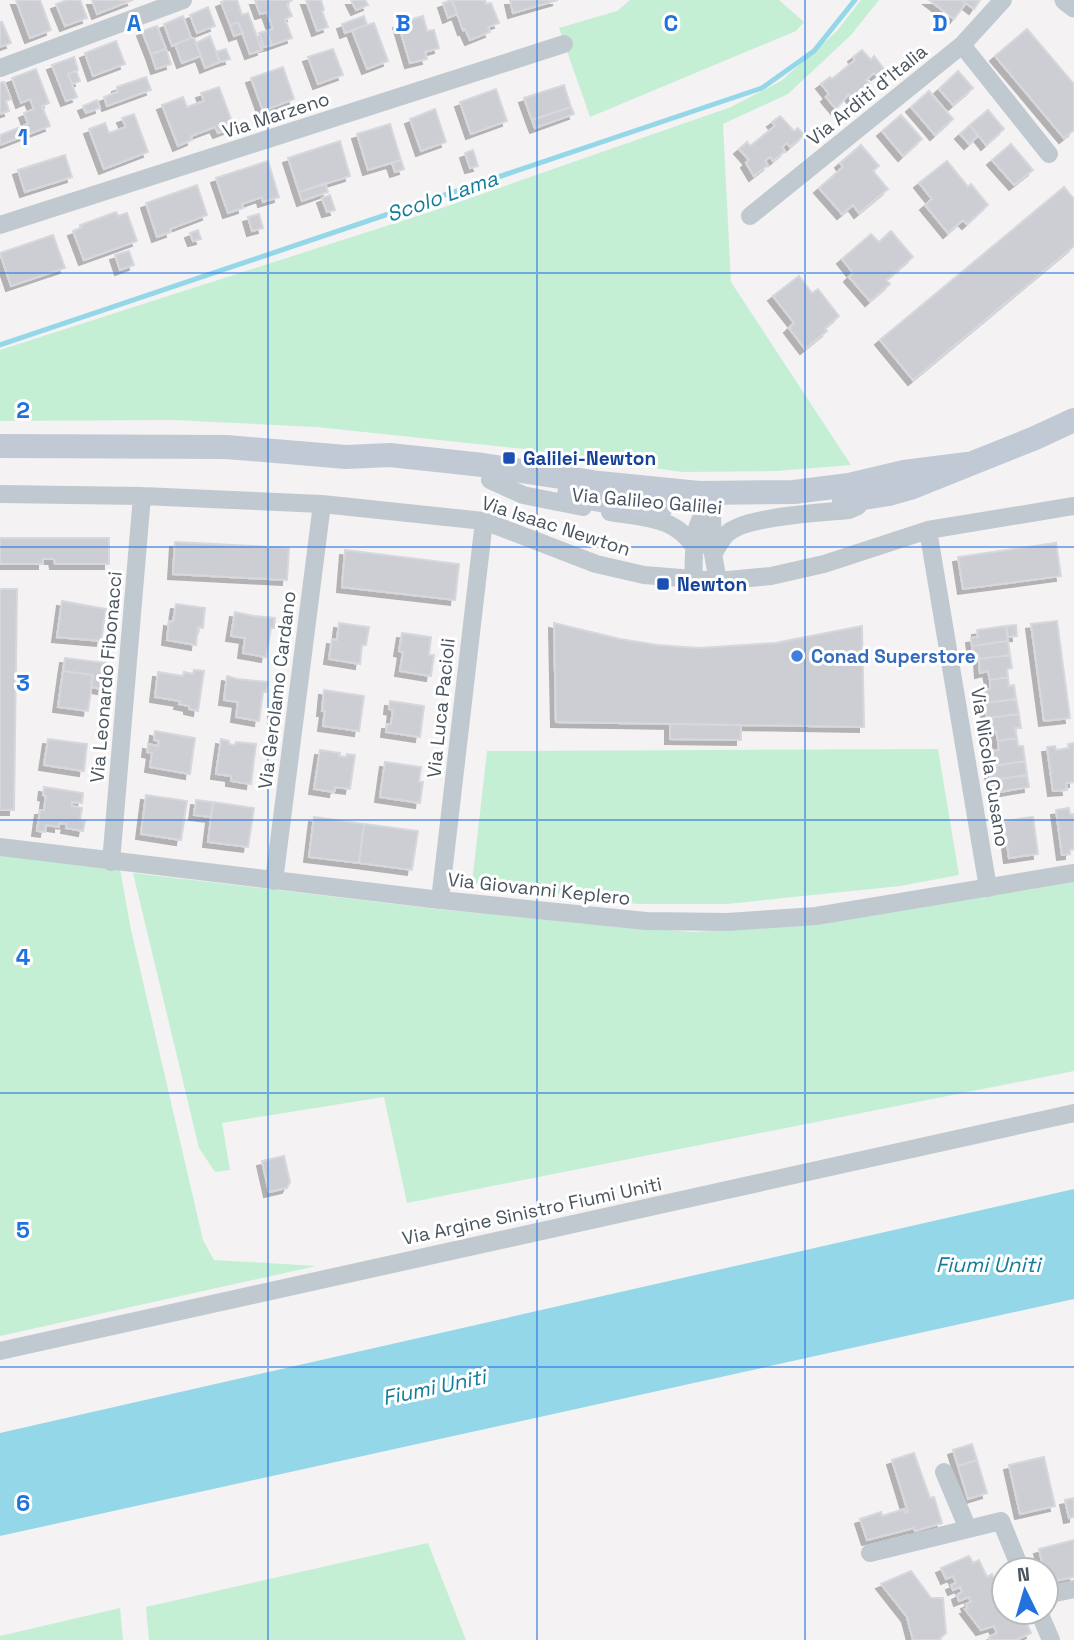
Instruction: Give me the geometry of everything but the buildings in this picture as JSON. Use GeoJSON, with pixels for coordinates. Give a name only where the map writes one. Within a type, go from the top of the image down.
{"type":"FeatureCollection","features":[{"type":"Feature","properties":{"kind":"main road","name":"Via Galileo Galilei"},"geometry":{"type":"LineString","coordinates":[[366,457],[384,466],[490,480],[606,501],[705,510],[800,508],[889,494],[910,488],[1074,421]]}},
{"type":"Feature","properties":{"kind":"main road","name":"Via Galileo Galilei"},"geometry":{"type":"LineString","coordinates":[[0,446],[226,447],[366,457],[403,456],[699,493],[794,492],[849,485],[904,472],[967,464]]}},
{"type":"Feature","properties":{"kind":"main road","name":"Via Galileo Galilei"},"geometry":{"type":"LineString","coordinates":[[0,457],[43,448]]}},
{"type":"Feature","properties":{"kind":"street"},"geometry":{"type":"LineString","coordinates":[[0,68],[160,4],[183,0]]}},
{"type":"Feature","properties":{"kind":"street","name":"Via Arditi d'Italia"},"geometry":{"type":"LineString","coordinates":[[750,216],[962,44],[1003,0]]}},
{"type":"Feature","properties":{"kind":"street"},"geometry":{"type":"LineString","coordinates":[[1065,0],[1074,8]]}},
{"type":"Feature","properties":{"kind":"street","name":"Via Marzeno"},"geometry":{"type":"LineString","coordinates":[[0,225],[564,44]]}},
{"type":"Feature","properties":{"kind":"street"},"geometry":{"type":"LineString","coordinates":[[962,44],[1049,154]]}},
{"type":"Feature","properties":{"kind":"street"},"geometry":{"type":"LineString","coordinates":[[490,480],[523,495],[667,523],[687,535],[704,552],[718,581]]}},
{"type":"Feature","properties":{"kind":"street"},"geometry":{"type":"LineString","coordinates":[[613,484],[619,490],[629,493],[696,502],[712,515],[714,520],[693,581]]}},
{"type":"Feature","properties":{"kind":"street"},"geometry":{"type":"LineString","coordinates":[[705,510],[722,500],[781,499],[794,492]]}},
{"type":"Feature","properties":{"kind":"street","name":"Via Isaac Newton"},"geometry":{"type":"LineString","coordinates":[[0,494],[142,496],[322,504],[484,521],[596,564],[644,575],[693,581],[771,576],[824,564],[928,530],[1074,508]]}},
{"type":"Feature","properties":{"kind":"street"},"geometry":{"type":"LineString","coordinates":[[704,552],[735,527],[754,522],[849,510],[889,494]]}},
{"type":"Feature","properties":{"kind":"street","name":"Via Leonardo Fibonacci"},"geometry":{"type":"LineString","coordinates":[[111,862],[142,496]]}},
{"type":"Feature","properties":{"kind":"street","name":"Via Gerolamo Cardano"},"geometry":{"type":"LineString","coordinates":[[274,881],[322,504]]}},
{"type":"Feature","properties":{"kind":"street","name":"Via Luca Pacioli"},"geometry":{"type":"LineString","coordinates":[[440,900],[484,521]]}},
{"type":"Feature","properties":{"kind":"street","name":"Via Nicola Cusano"},"geometry":{"type":"LineString","coordinates":[[928,530],[988,888]]}},
{"type":"Feature","properties":{"kind":"street","name":"Via Giovanni Keplero"},"geometry":{"type":"LineString","coordinates":[[0,847],[274,881],[646,921],[727,922],[816,916],[1074,873]]}},
{"type":"Feature","properties":{"kind":"street","name":"Via Argine Sinistro Fiumi Uniti"},"geometry":{"type":"LineString","coordinates":[[0,1351],[1074,1113]]}},
{"type":"Feature","properties":{"kind":"street"},"geometry":{"type":"LineString","coordinates":[[944,1472],[968,1529]]}},
{"type":"Feature","properties":{"kind":"street"},"geometry":{"type":"LineString","coordinates":[[870,1553],[1001,1521],[1015,1556]]}},
{"type":"Feature","properties":{"kind":"green space"},"geometry":{"type":"Polygon","coordinates":[[[630,0],[779,0],[804,22],[796,31],[590,117],[559,28],[617,11],[630,0]]]}},
{"type":"Feature","properties":{"kind":"green space"},"geometry":{"type":"Polygon","coordinates":[[[861,0],[879,0],[851,35],[788,94],[723,124],[731,282],[851,465],[777,471],[682,472],[525,449],[317,427],[173,420],[0,421],[0,350],[436,210],[731,107],[781,81],[836,32],[861,0]]]}},
{"type":"Feature","properties":{"kind":"green space"},"geometry":{"type":"Polygon","coordinates":[[[938,749],[959,875],[900,886],[727,904],[637,904],[472,883],[487,751],[938,749]]]}},
{"type":"Feature","properties":{"kind":"green space"},"geometry":{"type":"Polygon","coordinates":[[[0,855],[120,869],[131,930],[203,1240],[214,1260],[316,1266],[0,1336],[0,855]]]}},
{"type":"Feature","properties":{"kind":"green space"},"geometry":{"type":"Polygon","coordinates":[[[133,873],[445,910],[692,932],[809,925],[1074,882],[1074,1071],[407,1203],[384,1097],[222,1123],[230,1170],[215,1172],[199,1148],[133,873]]]}},
{"type":"Feature","properties":{"kind":"green space"},"geometry":{"type":"Polygon","coordinates":[[[428,1543],[466,1640],[149,1640],[146,1607],[428,1543]]]}},
{"type":"Feature","properties":{"kind":"green space"},"geometry":{"type":"Polygon","coordinates":[[[120,1608],[123,1640],[0,1640],[0,1636],[120,1608]]]}},
{"type":"Feature","properties":{"kind":"water","name":"Fiumi Uniti"},"geometry":{"type":"Polygon","coordinates":[[[1074,1189],[1074,1299],[0,1536],[0,1433],[1074,1189]]]}},
{"type":"Feature","properties":{"kind":"waterway","name":"Scolo Lama"},"geometry":{"type":"LineString","coordinates":[[0,345],[762,88],[814,51],[855,0]]}},
{"type":"Feature","properties":{"kind":"place","name":"Galilei-Newton"},"geometry":{"type":"Point","coordinates":[509,458]}},
{"type":"Feature","properties":{"kind":"place","name":"Newton"},"geometry":{"type":"Point","coordinates":[663,584]}},
{"type":"Feature","properties":{"kind":"place","name":"Conad Superstore"},"geometry":{"type":"Point","coordinates":[797,656]}}]}
